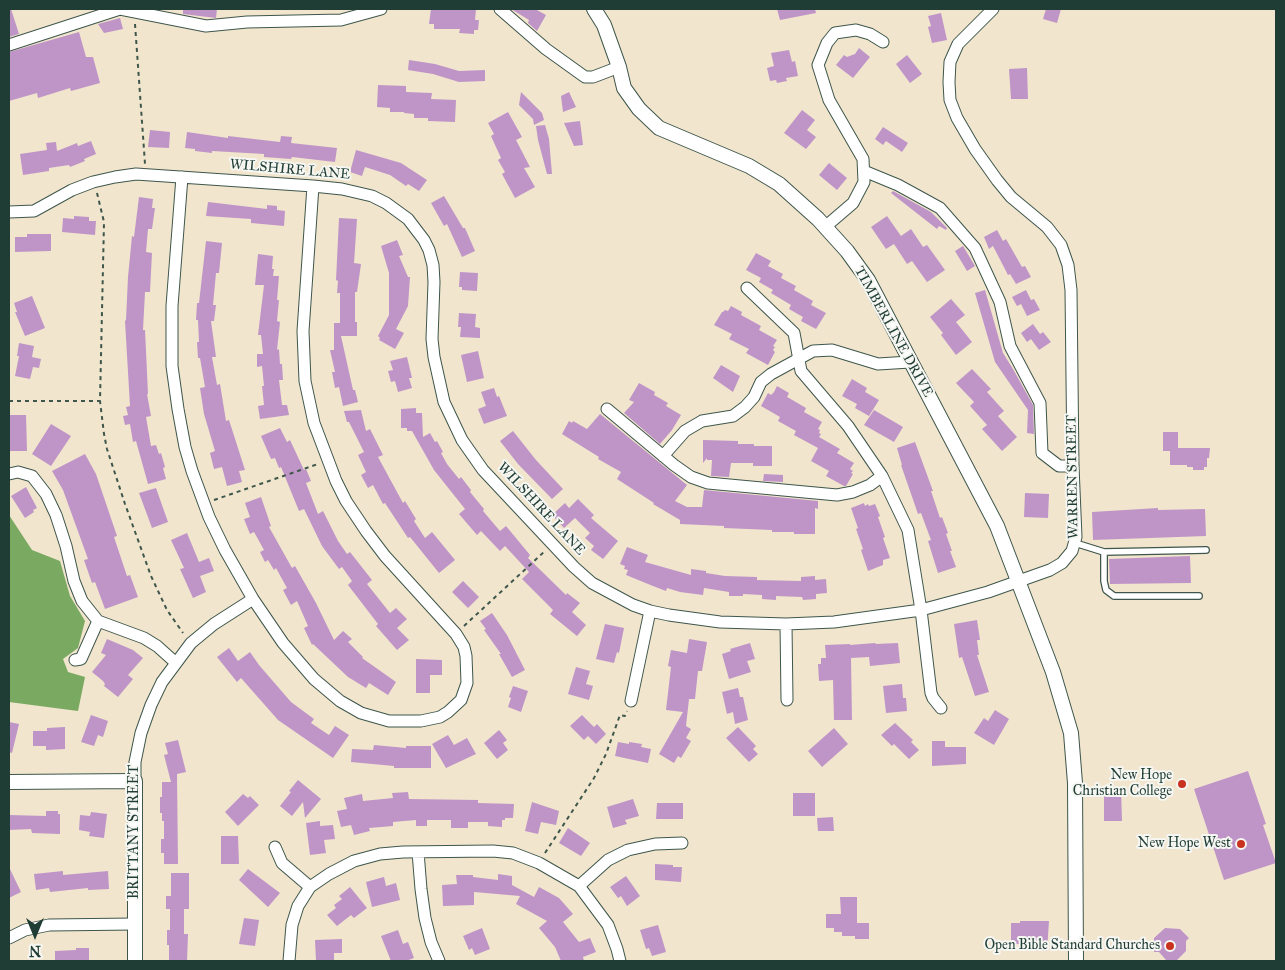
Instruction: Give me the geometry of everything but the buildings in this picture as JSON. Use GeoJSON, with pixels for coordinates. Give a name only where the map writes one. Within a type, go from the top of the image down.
{"type":"FeatureCollection","features":[{"type":"Feature","properties":{"kind":"street"},"geometry":{"type":"LineString","coordinates":[[9,44],[120,9],[206,26],[247,22],[341,20],[380,9]]}},
{"type":"Feature","properties":{"kind":"street"},"geometry":{"type":"LineString","coordinates":[[500,9],[546,49],[585,77],[593,77],[619,68]]}},
{"type":"Feature","properties":{"kind":"street","name":"TIMBERLINE DRIVE"},"geometry":{"type":"LineString","coordinates":[[594,9],[604,25],[624,88],[640,109],[659,128],[749,166],[779,184],[825,227],[847,251],[868,280],[997,526],[1020,581]]}},
{"type":"Feature","properties":{"kind":"street","name":"WARREN STREET"},"geometry":{"type":"LineString","coordinates":[[993,9],[958,44],[950,62],[948,82],[950,100],[957,118],[991,172],[1011,197],[1046,227],[1061,245],[1068,265],[1071,290],[1075,543],[1072,551],[1062,563],[1050,570],[1020,581]]}},
{"type":"Feature","properties":{"kind":"street"},"geometry":{"type":"LineString","coordinates":[[825,227],[853,203],[864,182],[864,171],[863,159],[829,100],[818,65],[827,44],[835,33],[856,30],[870,34],[883,42]]}},
{"type":"Feature","properties":{"kind":"street"},"geometry":{"type":"LineString","coordinates":[[864,171],[898,185],[940,208],[975,248],[1000,302],[1010,346],[1040,403],[1042,453],[1059,466],[1073,466]]}},
{"type":"Feature","properties":{"kind":"street","name":"WILSHIRE LANE"},"geometry":{"type":"LineString","coordinates":[[9,212],[29,212],[39,209],[72,190],[93,182],[126,175],[145,174],[342,189],[372,196],[398,211],[408,219],[420,234],[429,250],[433,265],[434,282],[432,339],[434,357],[438,378],[450,416],[462,440],[483,470],[574,568],[592,583],[632,605],[669,615],[720,622],[786,624],[861,620],[921,610],[958,601],[1020,581]]}},
{"type":"Feature","properties":{"kind":"street"},"geometry":{"type":"LineString","coordinates":[[182,176],[172,306],[172,366],[184,438],[192,471],[204,504],[225,550],[253,599],[283,643],[314,679],[351,708],[370,716],[389,721],[412,722],[430,720],[448,712],[461,700],[467,683],[467,665],[464,648],[456,634],[394,568],[366,531],[346,500],[327,460],[308,400],[303,355],[303,330],[313,186]]}},
{"type":"Feature","properties":{"kind":"street"},"geometry":{"type":"LineString","coordinates":[[746,288],[794,333],[800,371],[848,426],[882,476],[908,530],[932,693],[933,698],[941,708]]}},
{"type":"Feature","properties":{"kind":"street"},"geometry":{"type":"LineString","coordinates":[[663,456],[684,431],[702,421],[733,416],[750,402],[761,382],[771,374],[813,351],[832,350],[878,364],[910,362]]}},
{"type":"Feature","properties":{"kind":"street"},"geometry":{"type":"LineString","coordinates":[[607,409],[692,478],[708,483],[837,495],[853,492],[870,485],[882,476]]}},
{"type":"Feature","properties":{"kind":"street"},"geometry":{"type":"LineString","coordinates":[[9,474],[18,472],[32,476],[46,494],[56,515],[74,581],[82,601],[98,621],[150,641],[176,663]]}},
{"type":"Feature","properties":{"kind":"street"},"geometry":{"type":"LineString","coordinates":[[1020,581],[1053,672],[1071,733],[1076,783],[1076,961]]}},
{"type":"Feature","properties":{"kind":"street","name":"BRITTANY STREET"},"geometry":{"type":"LineString","coordinates":[[135,961],[135,762],[140,733],[162,682],[191,643],[214,624],[253,599]]}},
{"type":"Feature","properties":{"kind":"street"},"geometry":{"type":"LineString","coordinates":[[631,702],[650,610]]}},
{"type":"Feature","properties":{"kind":"street"},"geometry":{"type":"LineString","coordinates":[[75,660],[81,659],[98,621]]}},
{"type":"Feature","properties":{"kind":"street"},"geometry":{"type":"LineString","coordinates":[[786,624],[787,700]]}},
{"type":"Feature","properties":{"kind":"street"},"geometry":{"type":"LineString","coordinates":[[9,782],[135,781]]}},
{"type":"Feature","properties":{"kind":"street"},"geometry":{"type":"LineString","coordinates":[[579,886],[608,860],[628,850],[655,844],[682,843]]}},
{"type":"Feature","properties":{"kind":"street"},"geometry":{"type":"LineString","coordinates":[[275,847],[282,863],[310,887]]}},
{"type":"Feature","properties":{"kind":"street"},"geometry":{"type":"LineString","coordinates":[[289,961],[292,924],[298,906],[310,887],[329,874],[354,861],[380,854],[493,851],[513,853],[539,863],[579,886],[608,925],[620,961]]}},
{"type":"Feature","properties":{"kind":"street"},"geometry":{"type":"LineString","coordinates":[[418,852],[420,889],[425,918],[431,942],[439,961]]}},
{"type":"Feature","properties":{"kind":"street"},"geometry":{"type":"LineString","coordinates":[[9,938],[25,930],[49,924],[135,924]]}},
{"type":"Feature","properties":{"kind":"lane"},"geometry":{"type":"LineString","coordinates":[[1075,543],[1104,552],[1206,550]]}},
{"type":"Feature","properties":{"kind":"lane"},"geometry":{"type":"LineString","coordinates":[[1104,552],[1106,590],[1114,596],[1199,596]]}},
{"type":"Feature","properties":{"kind":"path"},"geometry":{"type":"LineString","coordinates":[[134,11],[145,174]]}},
{"type":"Feature","properties":{"kind":"path"},"geometry":{"type":"LineString","coordinates":[[93,182],[104,222],[100,402],[107,449],[151,576],[167,610],[191,643]]}},
{"type":"Feature","properties":{"kind":"path"},"geometry":{"type":"LineString","coordinates":[[9,401],[100,402]]}},
{"type":"Feature","properties":{"kind":"path"},"geometry":{"type":"LineString","coordinates":[[204,504],[327,460]]}},
{"type":"Feature","properties":{"kind":"path"},"geometry":{"type":"LineString","coordinates":[[456,634],[552,544]]}},
{"type":"Feature","properties":{"kind":"path"},"geometry":{"type":"LineString","coordinates":[[539,863],[594,778],[606,754],[620,714],[625,716],[631,702]]}},
{"type":"Feature","properties":{"kind":"green space"},"geometry":{"type":"Polygon","coordinates":[[[9,515],[32,550],[60,561],[70,596],[85,621],[78,648],[63,659],[68,672],[85,677],[78,711],[9,702],[9,515]]]}},
{"type":"Feature","properties":{"kind":"place","name":"New Hope Christian College"},"geometry":{"type":"Point","coordinates":[1182,784]}},
{"type":"Feature","properties":{"kind":"place","name":"New Hope West"},"geometry":{"type":"Point","coordinates":[1241,844]}},
{"type":"Feature","properties":{"kind":"place","name":"Open Bible Standard Churches"},"geometry":{"type":"Point","coordinates":[1170,946]}}]}
